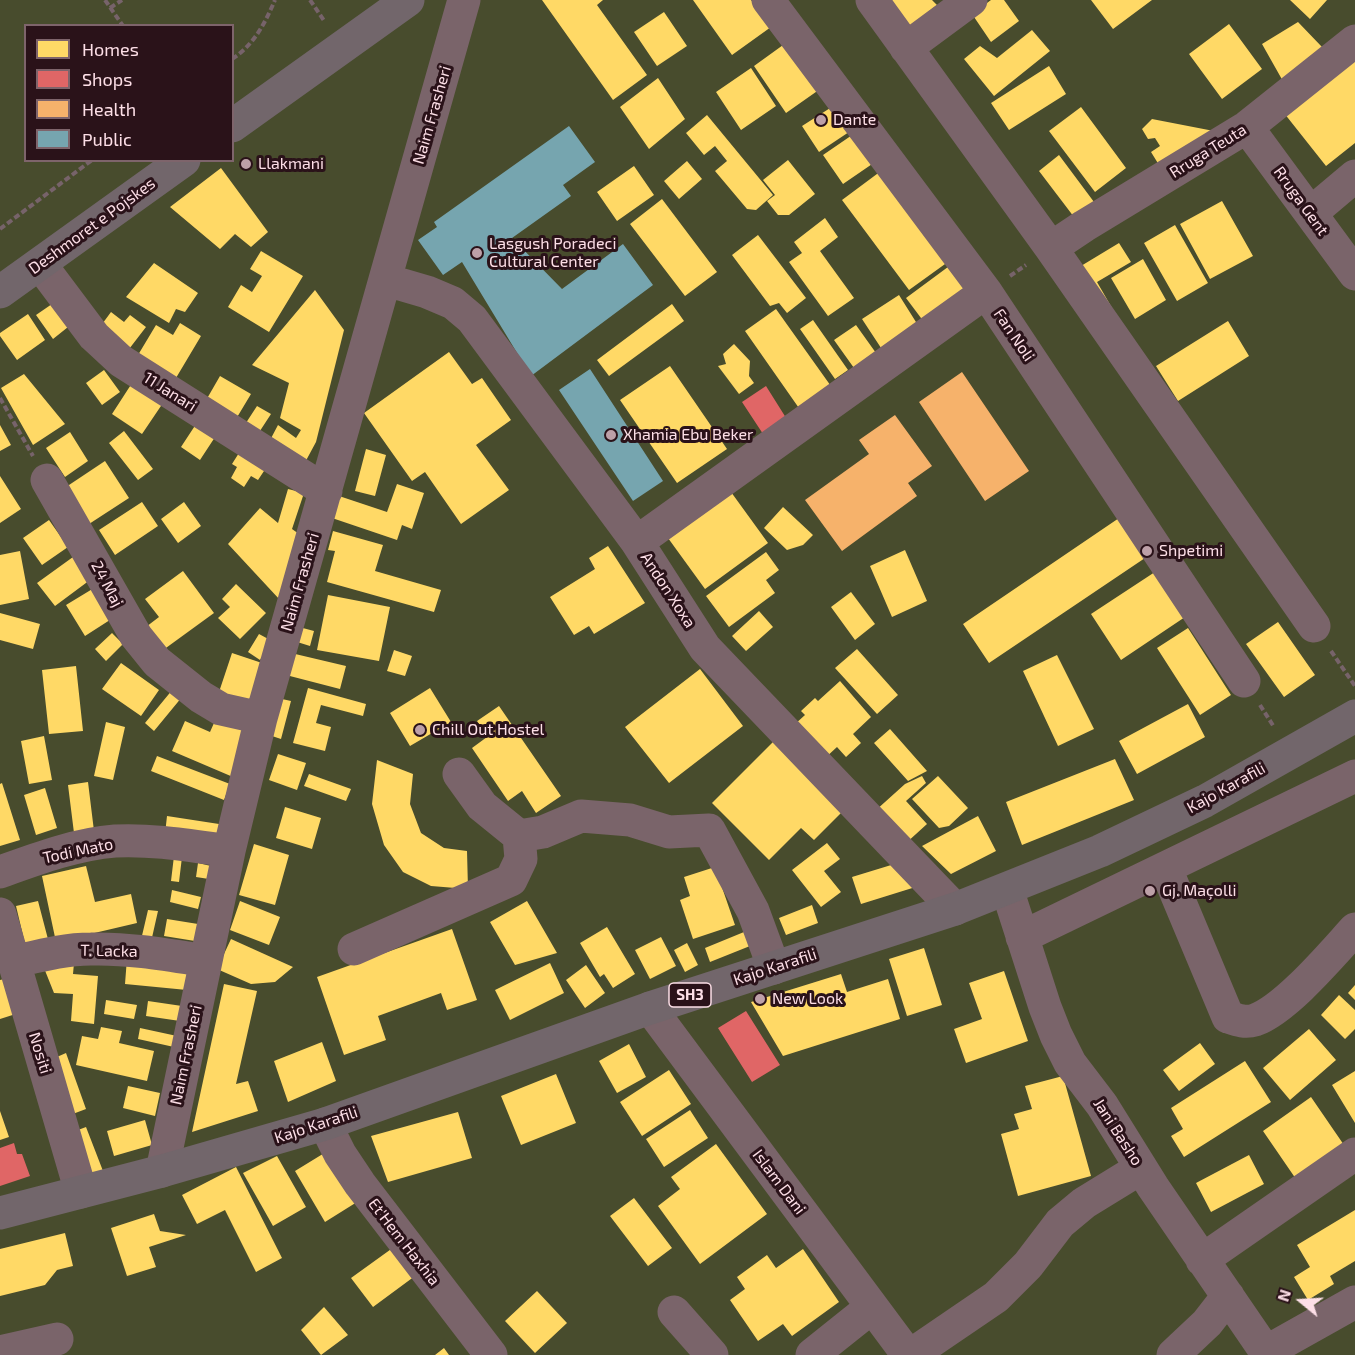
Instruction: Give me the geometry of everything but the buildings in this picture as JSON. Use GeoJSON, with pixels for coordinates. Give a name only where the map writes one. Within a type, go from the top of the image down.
{"type":"FeatureCollection","features":[{"type":"Feature","properties":{"kind":"main road"},"geometry":{"type":"LineString","coordinates":[[234,125],[408,0]]}},
{"type":"Feature","properties":{"kind":"main road","name":"Deshmoret e Pojskes"},"geometry":{"type":"LineString","coordinates":[[0,292],[181,162]]}},
{"type":"Feature","properties":{"kind":"main road","name":"Kajo Karafili"},"geometry":{"type":"LineString","coordinates":[[0,1213],[162,1171],[325,1124],[650,1008],[955,909],[1100,851],[1204,801],[1355,716]]}},
{"type":"Feature","properties":{"kind":"street","name":"Naim Frasheri"},"geometry":{"type":"LineString","coordinates":[[162,1171],[230,850],[261,718],[464,0]]}},
{"type":"Feature","properties":{"kind":"street","name":"Fan Noli"},"geometry":{"type":"LineString","coordinates":[[768,0],[986,292],[1244,681]]}},
{"type":"Feature","properties":{"kind":"street"},"geometry":{"type":"LineString","coordinates":[[872,0],[1051,248],[1314,626]]}},
{"type":"Feature","properties":{"kind":"street"},"geometry":{"type":"LineString","coordinates":[[906,48],[971,0]]}},
{"type":"Feature","properties":{"kind":"street","name":"Rruga Teuta"},"geometry":{"type":"LineString","coordinates":[[1051,248],[1247,127],[1355,41]]}},
{"type":"Feature","properties":{"kind":"street","name":"Rruga Gent"},"geometry":{"type":"LineString","coordinates":[[1247,127],[1355,274]]}},
{"type":"Feature","properties":{"kind":"street"},"geometry":{"type":"LineString","coordinates":[[1311,213],[1355,176]]}},
{"type":"Feature","properties":{"kind":"street","name":"11 Janari"},"geometry":{"type":"LineString","coordinates":[[40,264],[94,336],[121,361],[326,491]]}},
{"type":"Feature","properties":{"kind":"street","name":"Andon Xoxa"},"geometry":{"type":"LineString","coordinates":[[386,279],[453,303],[472,320],[637,542],[705,648],[955,909]]}},
{"type":"Feature","properties":{"kind":"street"},"geometry":{"type":"LineString","coordinates":[[637,542],[986,292]]}},
{"type":"Feature","properties":{"kind":"street","name":"24 Maj"},"geometry":{"type":"LineString","coordinates":[[47,480],[136,636],[158,662],[201,698],[221,709],[261,718]]}},
{"type":"Feature","properties":{"kind":"street"},"geometry":{"type":"LineString","coordinates":[[354,949],[512,880],[522,859],[519,836],[482,806],[459,774]]}},
{"type":"Feature","properties":{"kind":"street"},"geometry":{"type":"LineString","coordinates":[[1022,938],[1355,776]]}},
{"type":"Feature","properties":{"kind":"street"},"geometry":{"type":"LineString","coordinates":[[519,836],[543,832],[580,816],[630,820],[669,832],[709,830],[753,911],[774,968]]}},
{"type":"Feature","properties":{"kind":"street","name":"Todi Mato"},"geometry":{"type":"LineString","coordinates":[[0,872],[67,851],[114,841],[230,850]]}},
{"type":"Feature","properties":{"kind":"street"},"geometry":{"type":"LineString","coordinates":[[1166,868],[1228,1017],[1240,1022],[1254,1021],[1278,1009],[1355,929]]}},
{"type":"Feature","properties":{"kind":"street","name":"Jani Basho"},"geometry":{"type":"LineString","coordinates":[[1007,889],[1049,1016],[1070,1063],[1102,1105],[1141,1168],[1267,1354]]}},
{"type":"Feature","properties":{"kind":"street","name":"Nositi"},"geometry":{"type":"LineString","coordinates":[[0,914],[81,1192]]}},
{"type":"Feature","properties":{"kind":"street","name":"T. Lacka"},"geometry":{"type":"LineString","coordinates":[[13,962],[57,952],[90,949],[133,951],[206,961]]}},
{"type":"Feature","properties":{"kind":"street","name":"Islam Dani"},"geometry":{"type":"LineString","coordinates":[[650,1008],[909,1355]]}},
{"type":"Feature","properties":{"kind":"street","name":"Et'Hem Haxhia"},"geometry":{"type":"LineString","coordinates":[[325,1124],[340,1154],[360,1184],[491,1355]]}},
{"type":"Feature","properties":{"kind":"street"},"geometry":{"type":"LineString","coordinates":[[1202,1260],[1355,1154]]}},
{"type":"Feature","properties":{"kind":"street"},"geometry":{"type":"LineString","coordinates":[[909,1355],[996,1297],[1028,1265],[1060,1223],[1084,1203],[1141,1168]]}},
{"type":"Feature","properties":{"kind":"street"},"geometry":{"type":"LineString","coordinates":[[1173,1355],[1207,1323],[1228,1296]]}},
{"type":"Feature","properties":{"kind":"street"},"geometry":{"type":"LineString","coordinates":[[1267,1354],[1355,1302]]}},
{"type":"Feature","properties":{"kind":"street"},"geometry":{"type":"LineString","coordinates":[[812,1355],[872,1308]]}},
{"type":"Feature","properties":{"kind":"street"},"geometry":{"type":"LineString","coordinates":[[674,1312],[712,1355]]}},
{"type":"Feature","properties":{"kind":"street"},"geometry":{"type":"LineString","coordinates":[[0,1352],[57,1339]]}},
{"type":"Feature","properties":{"kind":"path"},"geometry":{"type":"LineString","coordinates":[[105,0],[122,24]]}},
{"type":"Feature","properties":{"kind":"path"},"geometry":{"type":"LineString","coordinates":[[110,8],[122,0]]}},
{"type":"Feature","properties":{"kind":"path"},"geometry":{"type":"LineString","coordinates":[[234,58],[263,29],[275,0]]}},
{"type":"Feature","properties":{"kind":"path"},"geometry":{"type":"LineString","coordinates":[[0,229],[89,162]]}},
{"type":"Feature","properties":{"kind":"path"},"geometry":{"type":"LineString","coordinates":[[986,292],[1051,248]]}},
{"type":"Feature","properties":{"kind":"path"},"geometry":{"type":"LineString","coordinates":[[0,398],[47,480]]}},
{"type":"Feature","properties":{"kind":"path"},"geometry":{"type":"LineString","coordinates":[[1314,626],[1355,686]]}},
{"type":"Feature","properties":{"kind":"path"},"geometry":{"type":"LineString","coordinates":[[1244,681],[1291,752]]}},
{"type":"Feature","properties":{"kind":"green space"},"geometry":{"type":"Polygon","coordinates":[[[0,0],[1355,0],[1355,1355],[0,1355],[0,0]]]}},
{"type":"Feature","properties":{"kind":"place","name":"Dante"},"geometry":{"type":"Point","coordinates":[821,120]}},
{"type":"Feature","properties":{"kind":"place","name":"Llakmani"},"geometry":{"type":"Point","coordinates":[246,164]}},
{"type":"Feature","properties":{"kind":"place","name":"Lasgush Poradeci Cultural Center"},"geometry":{"type":"Point","coordinates":[477,253]}},
{"type":"Feature","properties":{"kind":"place","name":"Xhamia Ebu Beker"},"geometry":{"type":"Point","coordinates":[611,435]}},
{"type":"Feature","properties":{"kind":"place","name":"Shpetimi"},"geometry":{"type":"Point","coordinates":[1147,551]}},
{"type":"Feature","properties":{"kind":"place","name":"Chill Out Hostel"},"geometry":{"type":"Point","coordinates":[420,730]}},
{"type":"Feature","properties":{"kind":"place","name":"Gj. Maçolli"},"geometry":{"type":"Point","coordinates":[1150,891]}},
{"type":"Feature","properties":{"kind":"place","name":"New Look"},"geometry":{"type":"Point","coordinates":[760,999]}}]}
